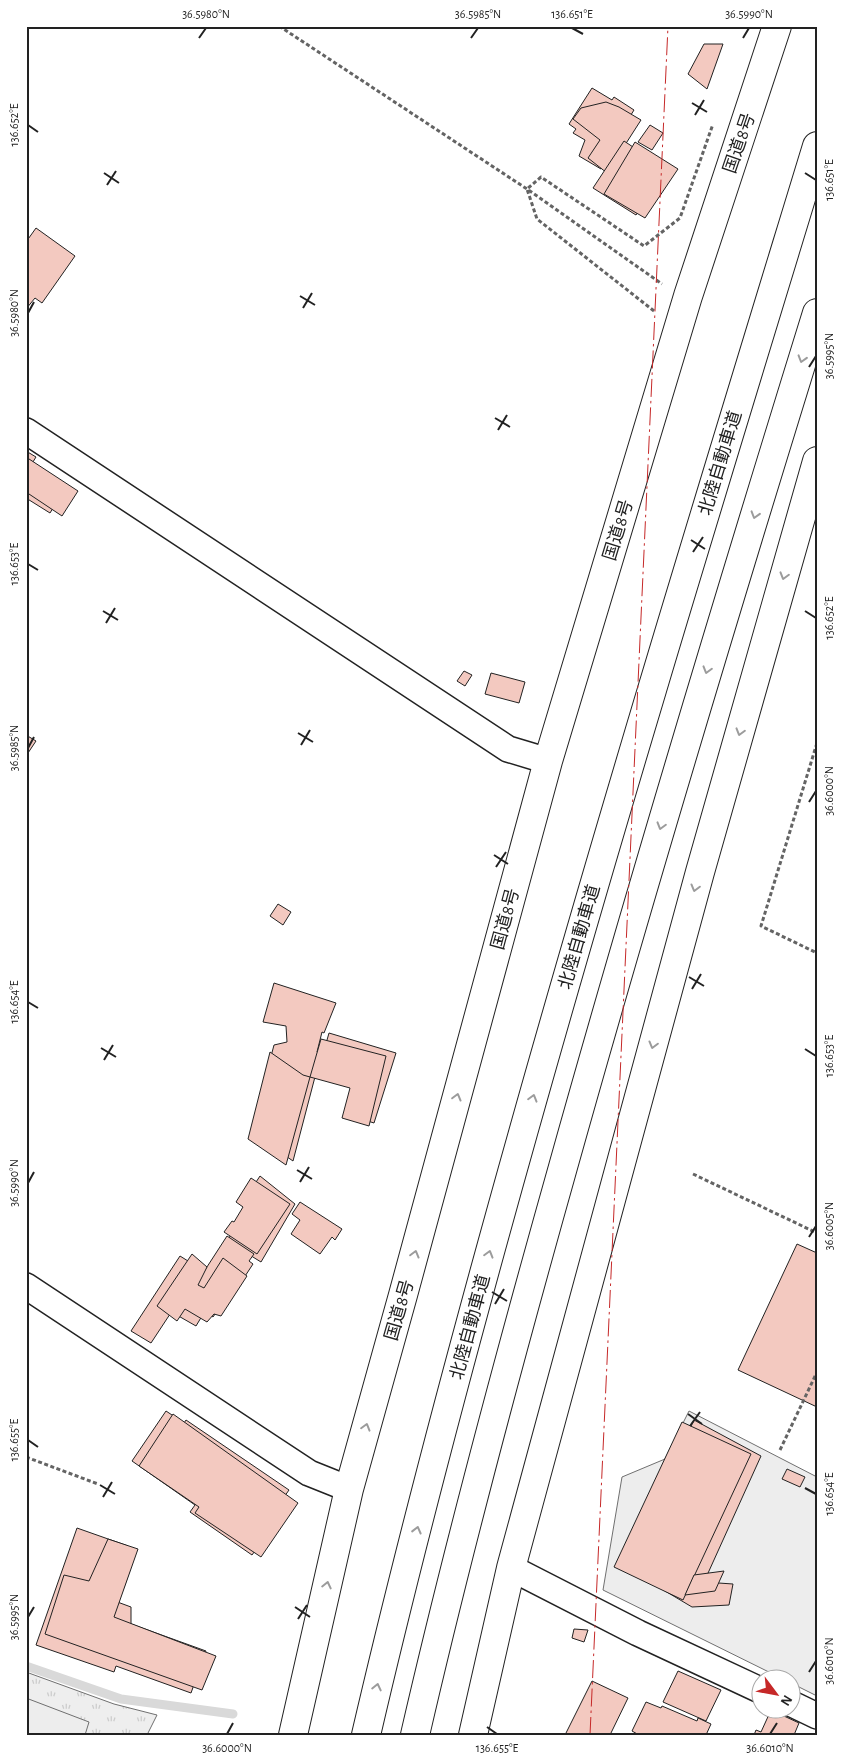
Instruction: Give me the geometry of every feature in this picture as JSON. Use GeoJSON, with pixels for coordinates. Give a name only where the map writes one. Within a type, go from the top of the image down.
{"type":"FeatureCollection","features":[{"type":"Feature","properties":{"kind":"highway","name":"国道8号"},"geometry":{"type":"LineString","coordinates":[[293,1735],[349,1489],[409,1276],[548,761],[688,296],[777,26]]}},
{"type":"Feature","properties":{"kind":"highway","name":"北陸自動車道"},"geometry":{"type":"LineString","coordinates":[[366,1735],[387,1645],[471,1319],[566,983],[672,621],[817,146]]}},
{"type":"Feature","properties":{"kind":"highway"},"geometry":{"type":"LineString","coordinates":[[415,1735],[432,1661],[516,1333],[615,981],[718,635],[817,313]]}},
{"type":"Feature","properties":{"kind":"highway"},"geometry":{"type":"LineString","coordinates":[[473,1735],[511,1568],[695,891],[817,462]]}},
{"type":"Feature","properties":{"kind":"highway"},"geometry":{"type":"LineString","coordinates":[[489,1735],[511,1568]]}},
{"type":"Feature","properties":{"kind":"highway"},"geometry":{"type":"LineString","coordinates":[[276,1735],[318,1625]]}},
{"type":"Feature","properties":{"kind":"street"},"geometry":{"type":"LineString","coordinates":[[26,431],[508,749],[548,761]]}},
{"type":"Feature","properties":{"kind":"street"},"geometry":{"type":"LineString","coordinates":[[26,1286],[309,1473],[349,1489]]}},
{"type":"Feature","properties":{"kind":"street"},"geometry":{"type":"LineString","coordinates":[[511,1568],[638,1633],[750,1685]]}},
{"type":"Feature","properties":{"kind":"street"},"geometry":{"type":"LineString","coordinates":[[800,1708],[817,1716]]}},
{"type":"Feature","properties":{"kind":"path"},"geometry":{"type":"LineString","coordinates":[[279,26],[527,189],[664,286],[688,296]]}},
{"type":"Feature","properties":{"kind":"path"},"geometry":{"type":"LineString","coordinates":[[527,189],[541,177],[644,246],[680,218],[715,118]]}},
{"type":"Feature","properties":{"kind":"path"},"geometry":{"type":"LineString","coordinates":[[527,189],[537,219],[656,312]]}},
{"type":"Feature","properties":{"kind":"path"},"geometry":{"type":"LineString","coordinates":[[817,743],[761,926],[817,953]]}},
{"type":"Feature","properties":{"kind":"path"},"geometry":{"type":"LineString","coordinates":[[693,1174],[817,1233]]}},
{"type":"Feature","properties":{"kind":"path"},"geometry":{"type":"LineString","coordinates":[[780,1450],[817,1372]]}},
{"type":"Feature","properties":{"kind":"path"},"geometry":{"type":"LineString","coordinates":[[26,1457],[98,1484]]}},
{"type":"Feature","properties":{"kind":"green space"},"geometry":{"type":"Polygon","coordinates":[[[26,1672],[114,1704],[157,1715],[147,1735],[26,1735],[26,1672]]]}},
{"type":"Feature","properties":{"kind":"shaded area"},"geometry":{"type":"Polygon","coordinates":[[[689,1411],[817,1477],[817,1696],[800,1688],[800,1668],[761,1668],[603,1590],[622,1477],[665,1459],[689,1411]]]}},
{"type":"Feature","properties":{"kind":"shaded area"},"geometry":{"type":"Polygon","coordinates":[[[26,1698],[89,1722],[85,1735],[26,1735],[26,1698]]]}},
{"type":"Feature","properties":{"kind":"building"},"geometry":{"type":"Polygon","coordinates":[[[704,44],[723,44],[707,89],[688,74],[704,44]]]}},
{"type":"Feature","properties":{"kind":"building"},"geometry":{"type":"Polygon","coordinates":[[[592,88],[612,100],[614,97],[634,110],[609,150],[601,169],[579,156],[585,140],[573,133],[576,129],[569,124],[592,88]]]}},
{"type":"Feature","properties":{"kind":"building"},"geometry":{"type":"Polygon","coordinates":[[[606,102],[641,120],[607,173],[588,158],[600,140],[573,119],[581,108],[606,102]]]}},
{"type":"Feature","properties":{"kind":"building"},"geometry":{"type":"Polygon","coordinates":[[[650,125],[663,133],[652,150],[638,142],[650,125]]]}},
{"type":"Feature","properties":{"kind":"building"},"geometry":{"type":"Polygon","coordinates":[[[624,141],[669,171],[642,210],[640,209],[636,215],[593,188],[624,141]]]}},
{"type":"Feature","properties":{"kind":"building"},"geometry":{"type":"Polygon","coordinates":[[[635,142],[678,169],[645,218],[604,194],[635,142]]]}},
{"type":"Feature","properties":{"kind":"building"},"geometry":{"type":"Polygon","coordinates":[[[36,228],[75,256],[42,303],[35,298],[26,309],[26,242],[36,228]]]}},
{"type":"Feature","properties":{"kind":"building"},"geometry":{"type":"Polygon","coordinates":[[[26,451],[36,457],[31,465],[66,487],[50,513],[26,498],[26,451]]]}},
{"type":"Feature","properties":{"kind":"building"},"geometry":{"type":"Polygon","coordinates":[[[26,457],[78,491],[62,516],[26,492],[26,457]]]}},
{"type":"Feature","properties":{"kind":"building"},"geometry":{"type":"Polygon","coordinates":[[[464,671],[472,675],[465,686],[457,681],[464,671]]]}},
{"type":"Feature","properties":{"kind":"building"},"geometry":{"type":"Polygon","coordinates":[[[491,673],[525,682],[519,703],[485,694],[491,673]]]}},
{"type":"Feature","properties":{"kind":"building"},"geometry":{"type":"Polygon","coordinates":[[[26,735],[36,741],[26,756],[26,735]]]}},
{"type":"Feature","properties":{"kind":"building"},"geometry":{"type":"Polygon","coordinates":[[[278,904],[291,912],[283,925],[270,916],[278,904]]]}},
{"type":"Feature","properties":{"kind":"building"},"geometry":{"type":"Polygon","coordinates":[[[274,983],[336,1003],[324,1033],[322,1032],[317,1052],[323,1054],[329,1033],[396,1053],[374,1123],[346,1114],[356,1080],[316,1073],[293,1161],[251,1132],[274,1045],[287,1042],[286,1026],[263,1022],[274,983]]]}},
{"type":"Feature","properties":{"kind":"building"},"geometry":{"type":"Polygon","coordinates":[[[321,1039],[386,1056],[369,1126],[342,1118],[350,1088],[310,1077],[321,1039]]]}},
{"type":"Feature","properties":{"kind":"building"},"geometry":{"type":"Polygon","coordinates":[[[270,1052],[303,1075],[310,1077],[286,1165],[248,1139],[270,1052]]]}},
{"type":"Feature","properties":{"kind":"building"},"geometry":{"type":"Polygon","coordinates":[[[260,1176],[295,1204],[261,1262],[227,1241],[247,1209],[241,1205],[260,1176]]]}},
{"type":"Feature","properties":{"kind":"building"},"geometry":{"type":"Polygon","coordinates":[[[251,1178],[290,1204],[257,1254],[224,1232],[232,1221],[234,1222],[243,1207],[236,1202],[251,1178]]]}},
{"type":"Feature","properties":{"kind":"building"},"geometry":{"type":"Polygon","coordinates":[[[300,1202],[342,1229],[335,1240],[332,1237],[320,1254],[291,1234],[300,1220],[292,1214],[300,1202]]]}},
{"type":"Feature","properties":{"kind":"building"},"geometry":{"type":"Polygon","coordinates":[[[227,1236],[254,1254],[249,1261],[253,1264],[234,1293],[231,1291],[213,1317],[205,1311],[196,1326],[175,1314],[180,1307],[176,1305],[151,1343],[131,1331],[180,1256],[196,1266],[185,1282],[194,1287],[227,1236]]]}},
{"type":"Feature","properties":{"kind":"building"},"geometry":{"type":"Polygon","coordinates":[[[797,1244],[817,1253],[817,1407],[738,1370],[797,1244]]]}},
{"type":"Feature","properties":{"kind":"building"},"geometry":{"type":"Polygon","coordinates":[[[192,1254],[207,1267],[198,1285],[204,1288],[223,1258],[247,1276],[221,1316],[214,1314],[207,1322],[185,1309],[177,1321],[157,1306],[192,1254]]]}},
{"type":"Feature","properties":{"kind":"building"},"geometry":{"type":"Polygon","coordinates":[[[166,1411],[184,1423],[186,1420],[289,1490],[251,1544],[257,1548],[252,1555],[190,1512],[195,1505],[132,1461],[166,1411]]]}},
{"type":"Feature","properties":{"kind":"building"},"geometry":{"type":"Polygon","coordinates":[[[173,1414],[298,1503],[261,1557],[195,1513],[199,1507],[139,1466],[173,1414]]]}},
{"type":"Feature","properties":{"kind":"building"},"geometry":{"type":"Polygon","coordinates":[[[694,1420],[761,1456],[704,1582],[733,1584],[729,1605],[692,1607],[623,1566],[694,1420]]]}},
{"type":"Feature","properties":{"kind":"building"},"geometry":{"type":"Polygon","coordinates":[[[682,1422],[751,1454],[683,1600],[614,1567],[682,1422]]]}},
{"type":"Feature","properties":{"kind":"building"},"geometry":{"type":"Polygon","coordinates":[[[787,1469],[805,1477],[800,1487],[782,1479],[787,1469]]]}},
{"type":"Feature","properties":{"kind":"building"},"geometry":{"type":"Polygon","coordinates":[[[77,1528],[128,1546],[121,1567],[130,1570],[123,1590],[116,1588],[112,1600],[131,1607],[131,1624],[206,1651],[191,1693],[116,1666],[114,1672],[36,1645],[77,1528]]]}},
{"type":"Feature","properties":{"kind":"building"},"geometry":{"type":"Polygon","coordinates":[[[108,1539],[138,1549],[114,1617],[216,1656],[202,1690],[45,1634],[64,1575],[89,1581],[108,1539]]]}},
{"type":"Feature","properties":{"kind":"building"},"geometry":{"type":"Polygon","coordinates":[[[724,1571],[715,1591],[685,1595],[694,1575],[724,1571]]]}},
{"type":"Feature","properties":{"kind":"building"},"geometry":{"type":"Polygon","coordinates":[[[574,1629],[588,1630],[584,1642],[572,1638],[574,1629]]]}},
{"type":"Feature","properties":{"kind":"building"},"geometry":{"type":"Polygon","coordinates":[[[678,1671],[721,1690],[706,1721],[663,1702],[678,1671]]]}},
{"type":"Feature","properties":{"kind":"building"},"geometry":{"type":"Polygon","coordinates":[[[592,1681],[628,1698],[610,1735],[565,1735],[592,1681]]]}},
{"type":"Feature","properties":{"kind":"building"},"geometry":{"type":"Polygon","coordinates":[[[646,1702],[661,1708],[662,1706],[697,1721],[698,1718],[711,1724],[706,1735],[639,1735],[632,1731],[646,1702]]]}},
{"type":"Feature","properties":{"kind":"building"},"geometry":{"type":"Polygon","coordinates":[[[767,1718],[788,1718],[799,1723],[794,1735],[754,1735],[756,1730],[761,1732],[767,1718]]]}},
{"type":"Feature","properties":{"kind":"waterway"},"geometry":{"type":"LineString","coordinates":[[26,1666],[121,1699],[233,1714]]}},
{"type":"Feature","properties":{"kind":"power"},"geometry":{"type":"LineString","coordinates":[[590,1735],[668,26]]}}]}
